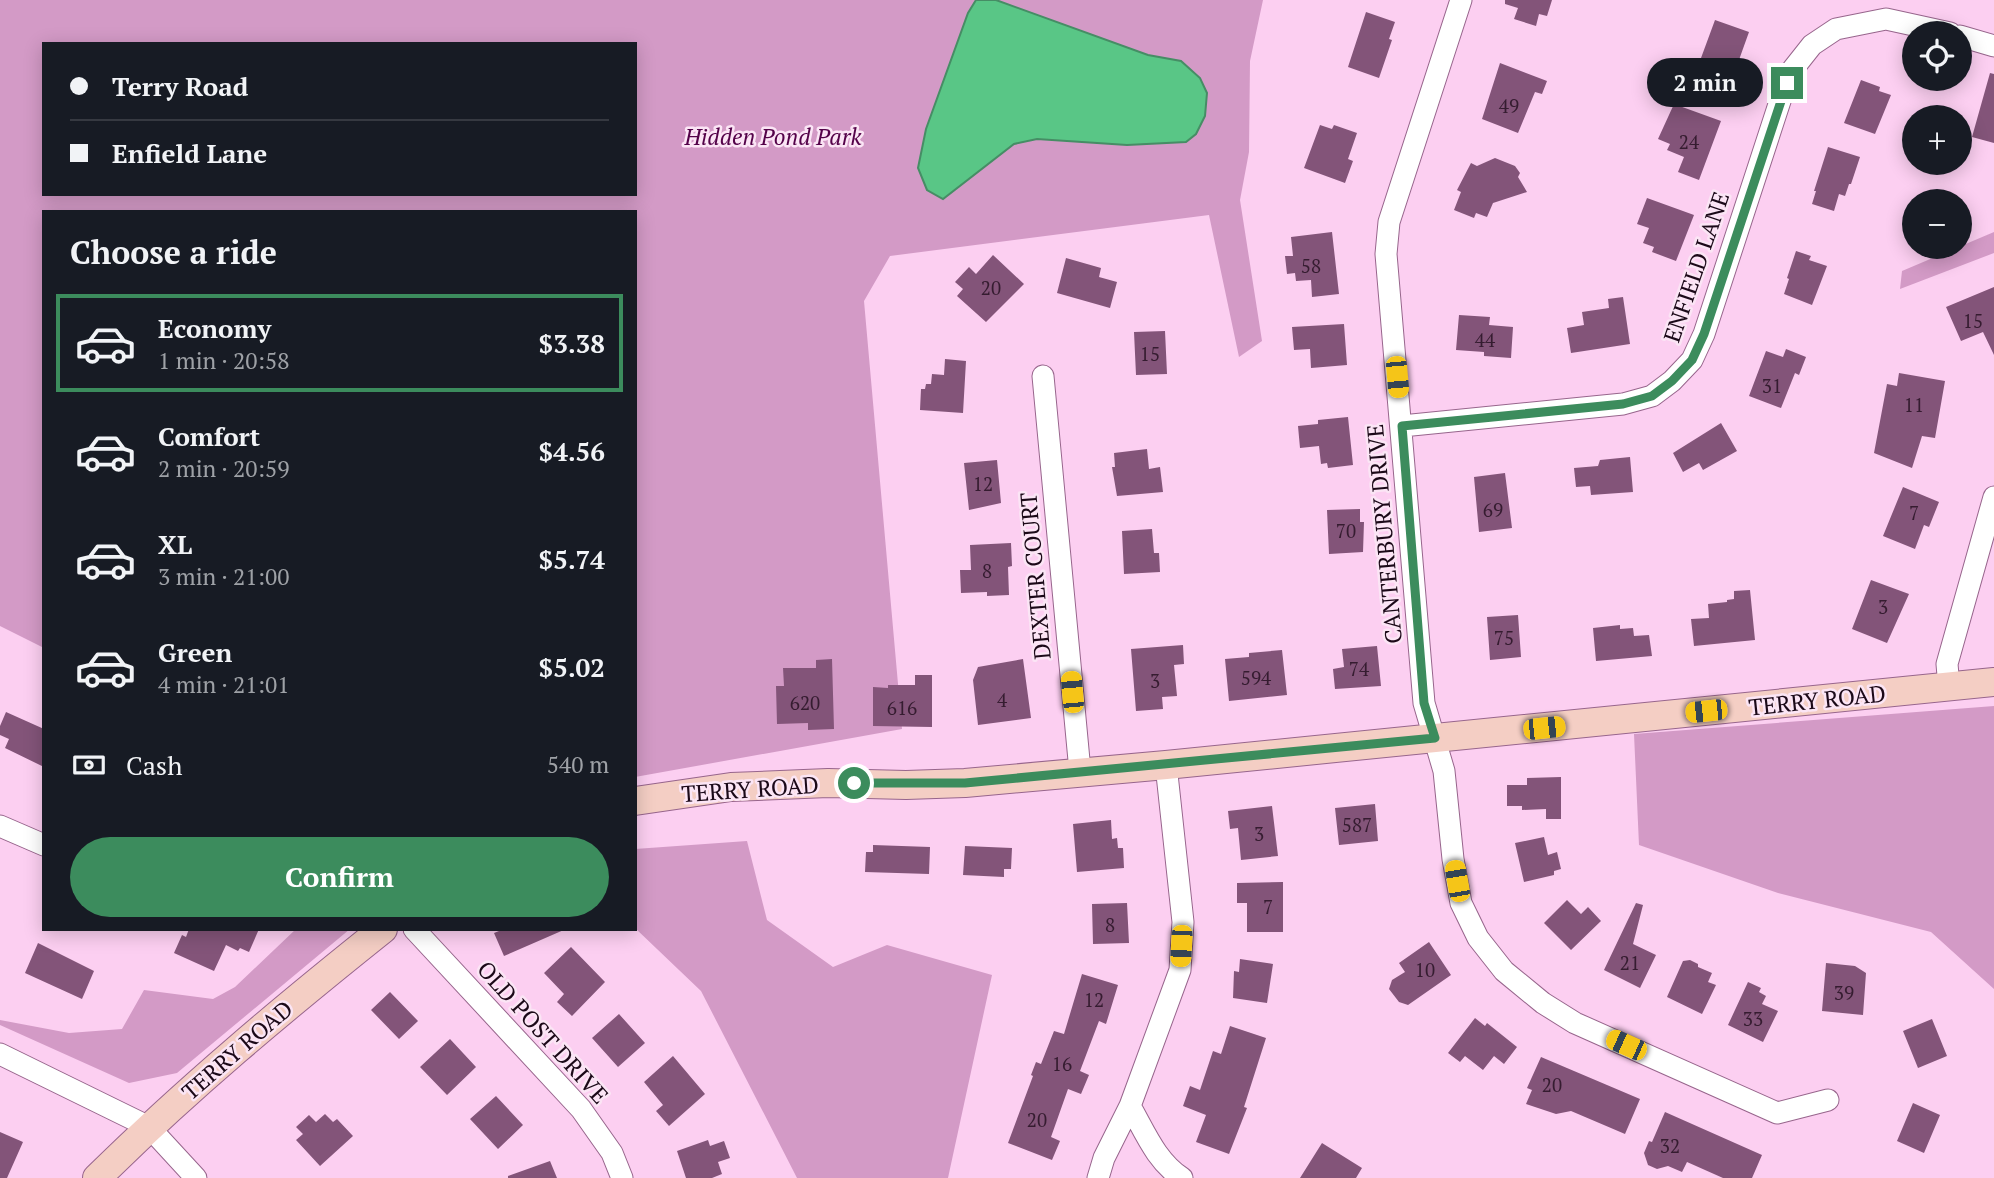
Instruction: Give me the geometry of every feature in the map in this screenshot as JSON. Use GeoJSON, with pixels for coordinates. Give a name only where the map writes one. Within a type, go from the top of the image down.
{"type":"FeatureCollection","features":[{"type":"Feature","properties":{"kind":"street","name":"CANTERBURY DRIVE"},"geometry":{"type":"LineString","coordinates":[[1461,0],[1389,222],[1386,254],[1424,703],[1444,771],[1453,859],[1461,903],[1478,938],[1504,971],[1543,1003],[1575,1023],[1777,1112],[1828,1100]]}},
{"type":"Feature","properties":{"kind":"street","name":"ENFIELD LANE"},"geometry":{"type":"LineString","coordinates":[[1402,426],[1623,404],[1652,396],[1672,381],[1692,360],[1704,334],[1781,98],[1793,69],[1812,45],[1836,29],[1886,19],[1902,22]]}},
{"type":"Feature","properties":{"kind":"street"},"geometry":{"type":"LineString","coordinates":[[1972,40],[1994,46]]}},
{"type":"Feature","properties":{"kind":"street","name":"DEXTER COURT"},"geometry":{"type":"LineString","coordinates":[[1043,376],[1080,771]]}},
{"type":"Feature","properties":{"kind":"street"},"geometry":{"type":"LineString","coordinates":[[1950,687],[1947,664],[1994,497]]}},
{"type":"Feature","properties":{"kind":"street","name":"TERRY ROAD"},"geometry":{"type":"LineString","coordinates":[[637,801],[731,788],[828,783],[965,783],[1994,682]]}},
{"type":"Feature","properties":{"kind":"street"},"geometry":{"type":"LineString","coordinates":[[1098,1178],[1104,1158],[1130,1106],[1180,970],[1183,922],[1166,765]]}},
{"type":"Feature","properties":{"kind":"street"},"geometry":{"type":"LineString","coordinates":[[0,826],[42,844]]}},
{"type":"Feature","properties":{"kind":"street","name":"TERRY ROAD"},"geometry":{"type":"LineString","coordinates":[[97,1178],[149,1127],[281,1010],[380,931]]}},
{"type":"Feature","properties":{"kind":"street","name":"OLD POST DRIVE"},"geometry":{"type":"LineString","coordinates":[[416,931],[581,1109],[612,1153],[622,1178]]}},
{"type":"Feature","properties":{"kind":"street"},"geometry":{"type":"LineString","coordinates":[[0,1054],[149,1127],[196,1178]]}},
{"type":"Feature","properties":{"kind":"street"},"geometry":{"type":"LineString","coordinates":[[1130,1106],[1157,1156],[1182,1178]]}},
{"type":"Feature","properties":{"kind":"green space","name":"Hidden Pond Park"},"geometry":{"type":"Polygon","coordinates":[[[0,0],[1263,0],[1250,61],[1249,152],[1240,200],[1262,341],[1239,357],[1209,215],[890,256],[864,301],[902,729],[637,777],[637,210],[42,210],[42,647],[0,626],[0,0]]]}},
{"type":"Feature","properties":{"kind":"green space"},"geometry":{"type":"Polygon","coordinates":[[[1994,232],[1994,253],[1900,289],[1902,271],[1930,259],[1972,259],[1972,241],[1994,232]]]}},
{"type":"Feature","properties":{"kind":"green space"},"geometry":{"type":"Polygon","coordinates":[[[1994,706],[1994,989],[1931,932],[1778,893],[1639,845],[1634,734],[1994,706]]]}},
{"type":"Feature","properties":{"kind":"green space"},"geometry":{"type":"Polygon","coordinates":[[[747,841],[767,920],[833,967],[887,945],[992,975],[948,1178],[797,1178],[701,991],[637,930],[637,849],[747,841]]]}},
{"type":"Feature","properties":{"kind":"green space"},"geometry":{"type":"Polygon","coordinates":[[[294,931],[348,931],[177,1073],[129,1083],[0,1025],[0,1020],[69,1033],[122,1029],[144,990],[213,999],[235,987],[294,931]]]}},
{"type":"Feature","properties":{"kind":"shaded area"},"geometry":{"type":"Polygon","coordinates":[[[976,0],[996,0],[1148,55],[1181,61],[1200,78],[1207,93],[1205,116],[1196,134],[1186,142],[1127,145],[1037,139],[1014,144],[943,199],[927,190],[918,168],[926,129],[968,13],[976,0]]]}},
{"type":"Feature","properties":{"kind":"building"},"geometry":{"type":"Polygon","coordinates":[[[1505,0],[1552,0],[1547,16],[1539,14],[1536,26],[1514,19],[1518,8],[1505,4],[1505,0]]]}},
{"type":"Feature","properties":{"kind":"building"},"geometry":{"type":"Polygon","coordinates":[[[1366,12],[1395,22],[1379,78],[1348,67],[1366,12]]]}},
{"type":"Feature","properties":{"kind":"building"},"geometry":{"type":"Polygon","coordinates":[[[1715,20],[1749,32],[1735,71],[1701,58],[1715,20]]]}},
{"type":"Feature","properties":{"kind":"building"},"geometry":{"type":"Polygon","coordinates":[[[1500,63],[1547,81],[1542,94],[1535,92],[1518,133],[1482,119],[1500,63]]]}},
{"type":"Feature","properties":{"kind":"building"},"geometry":{"type":"Polygon","coordinates":[[[1990,73],[1994,74],[1994,143],[1972,137],[1990,73]]]}},
{"type":"Feature","properties":{"kind":"building"},"geometry":{"type":"Polygon","coordinates":[[[1861,80],[1880,87],[1879,91],[1891,95],[1875,134],[1844,123],[1861,80]]]}},
{"type":"Feature","properties":{"kind":"building"},"geometry":{"type":"Polygon","coordinates":[[[1674,104],[1721,121],[1699,180],[1678,172],[1684,157],[1667,150],[1670,144],[1658,139],[1674,104]]]}},
{"type":"Feature","properties":{"kind":"building"},"geometry":{"type":"Polygon","coordinates":[[[1320,125],[1332,129],[1334,125],[1357,133],[1348,159],[1353,161],[1345,183],[1304,168],[1320,125]]]}},
{"type":"Feature","properties":{"kind":"building"},"geometry":{"type":"Polygon","coordinates":[[[1828,147],[1860,157],[1851,184],[1845,196],[1839,194],[1834,211],[1812,204],[1828,147]]]}},
{"type":"Feature","properties":{"kind":"building"},"geometry":{"type":"Polygon","coordinates":[[[1495,158],[1515,166],[1527,192],[1493,203],[1487,217],[1476,213],[1474,218],[1454,210],[1461,192],[1457,190],[1471,163],[1477,166],[1495,158]]]}},
{"type":"Feature","properties":{"kind":"building"},"geometry":{"type":"Polygon","coordinates":[[[1647,198],[1694,215],[1676,261],[1652,252],[1654,247],[1643,243],[1649,228],[1637,224],[1647,198]]]}},
{"type":"Feature","properties":{"kind":"building"},"geometry":{"type":"Polygon","coordinates":[[[1332,232],[1339,294],[1312,297],[1311,280],[1296,281],[1295,273],[1287,274],[1285,256],[1293,256],[1291,237],[1332,232]]]}},
{"type":"Feature","properties":{"kind":"building"},"geometry":{"type":"Polygon","coordinates":[[[1796,251],[1811,256],[1809,260],[1827,266],[1812,305],[1784,294],[1796,251]]]}},
{"type":"Feature","properties":{"kind":"building"},"geometry":{"type":"Polygon","coordinates":[[[993,255],[1024,284],[986,322],[957,296],[963,289],[955,282],[969,267],[976,274],[993,255]]]}},
{"type":"Feature","properties":{"kind":"building"},"geometry":{"type":"Polygon","coordinates":[[[1066,258],[1101,268],[1099,277],[1117,282],[1110,308],[1057,293],[1066,258]]]}},
{"type":"Feature","properties":{"kind":"building"},"geometry":{"type":"Polygon","coordinates":[[[1994,287],[1994,355],[1983,332],[1961,341],[1946,307],[1994,287]]]}},
{"type":"Feature","properties":{"kind":"building"},"geometry":{"type":"Polygon","coordinates":[[[1623,297],[1630,344],[1571,353],[1567,328],[1584,325],[1582,312],[1609,308],[1608,299],[1623,297]]]}},
{"type":"Feature","properties":{"kind":"building"},"geometry":{"type":"Polygon","coordinates":[[[1459,315],[1490,317],[1489,325],[1513,327],[1511,358],[1456,350],[1459,315]]]}},
{"type":"Feature","properties":{"kind":"building"},"geometry":{"type":"Polygon","coordinates":[[[1344,324],[1347,365],[1311,368],[1310,349],[1294,350],[1292,327],[1344,324]]]}},
{"type":"Feature","properties":{"kind":"building"},"geometry":{"type":"Polygon","coordinates":[[[1165,331],[1167,374],[1136,375],[1134,332],[1165,331]]]}},
{"type":"Feature","properties":{"kind":"building"},"geometry":{"type":"Polygon","coordinates":[[[1786,349],[1806,357],[1799,375],[1795,373],[1781,408],[1749,396],[1766,351],[1783,357],[1786,349]]]}},
{"type":"Feature","properties":{"kind":"building"},"geometry":{"type":"Polygon","coordinates":[[[945,359],[966,361],[963,413],[920,410],[921,389],[925,389],[926,384],[931,384],[932,374],[944,375],[945,359]]]}},
{"type":"Feature","properties":{"kind":"building"},"geometry":{"type":"Polygon","coordinates":[[[1899,373],[1945,381],[1935,438],[1922,436],[1912,468],[1874,453],[1887,384],[1897,386],[1899,373]]]}},
{"type":"Feature","properties":{"kind":"building"},"geometry":{"type":"Polygon","coordinates":[[[1348,417],[1353,465],[1328,468],[1327,463],[1321,464],[1319,446],[1300,448],[1298,426],[1318,424],[1318,420],[1348,417]]]}},
{"type":"Feature","properties":{"kind":"building"},"geometry":{"type":"Polygon","coordinates":[[[1721,423],[1737,451],[1703,470],[1699,463],[1683,472],[1673,453],[1721,423]]]}},
{"type":"Feature","properties":{"kind":"building"},"geometry":{"type":"Polygon","coordinates":[[[1147,449],[1149,469],[1160,467],[1163,492],[1117,496],[1112,467],[1115,467],[1114,453],[1147,449]]]}},
{"type":"Feature","properties":{"kind":"building"},"geometry":{"type":"Polygon","coordinates":[[[1630,457],[1633,492],[1591,495],[1590,486],[1576,487],[1574,468],[1598,466],[1600,460],[1630,457]]]}},
{"type":"Feature","properties":{"kind":"building"},"geometry":{"type":"Polygon","coordinates":[[[997,460],[1001,503],[969,510],[964,463],[997,460]]]}},
{"type":"Feature","properties":{"kind":"building"},"geometry":{"type":"Polygon","coordinates":[[[1505,473],[1512,528],[1479,532],[1474,477],[1505,473]]]}},
{"type":"Feature","properties":{"kind":"building"},"geometry":{"type":"Polygon","coordinates":[[[1903,487],[1939,502],[1929,527],[1924,525],[1915,549],[1883,536],[1903,487]]]}},
{"type":"Feature","properties":{"kind":"building"},"geometry":{"type":"Polygon","coordinates":[[[1360,509],[1360,522],[1364,522],[1363,552],[1329,554],[1327,510],[1360,509]]]}},
{"type":"Feature","properties":{"kind":"building"},"geometry":{"type":"Polygon","coordinates":[[[1152,529],[1154,553],[1159,553],[1160,572],[1124,574],[1122,531],[1152,529]]]}},
{"type":"Feature","properties":{"kind":"building"},"geometry":{"type":"Polygon","coordinates":[[[1011,543],[1009,595],[961,593],[960,570],[971,570],[970,545],[1011,543]]]}},
{"type":"Feature","properties":{"kind":"building"},"geometry":{"type":"Polygon","coordinates":[[[1871,580],[1909,594],[1887,643],[1852,629],[1871,580]]]}},
{"type":"Feature","properties":{"kind":"building"},"geometry":{"type":"Polygon","coordinates":[[[1750,590],[1755,640],[1694,646],[1691,619],[1709,618],[1708,604],[1734,599],[1734,591],[1750,590]]]}},
{"type":"Feature","properties":{"kind":"building"},"geometry":{"type":"Polygon","coordinates":[[[1518,615],[1521,657],[1490,660],[1487,617],[1518,615]]]}},
{"type":"Feature","properties":{"kind":"building"},"geometry":{"type":"Polygon","coordinates":[[[1620,625],[1620,629],[1633,628],[1634,636],[1649,635],[1652,656],[1596,661],[1593,628],[1620,625]]]}},
{"type":"Feature","properties":{"kind":"building"},"geometry":{"type":"Polygon","coordinates":[[[1183,645],[1184,664],[1174,665],[1177,696],[1162,697],[1163,709],[1136,711],[1131,649],[1183,645]]]}},
{"type":"Feature","properties":{"kind":"building"},"geometry":{"type":"Polygon","coordinates":[[[1377,646],[1381,686],[1335,689],[1333,669],[1344,667],[1342,649],[1377,646]]]}},
{"type":"Feature","properties":{"kind":"building"},"geometry":{"type":"Polygon","coordinates":[[[1282,650],[1287,695],[1229,701],[1225,659],[1249,657],[1249,653],[1282,650]]]}},
{"type":"Feature","properties":{"kind":"building"},"geometry":{"type":"Polygon","coordinates":[[[832,659],[834,729],[808,730],[808,723],[777,724],[776,686],[784,686],[783,668],[816,668],[816,660],[832,659]]]}},
{"type":"Feature","properties":{"kind":"building"},"geometry":{"type":"Polygon","coordinates":[[[1023,659],[1031,718],[978,725],[973,680],[978,667],[1023,659]]]}},
{"type":"Feature","properties":{"kind":"building"},"geometry":{"type":"Polygon","coordinates":[[[915,675],[932,675],[932,727],[873,726],[873,687],[915,685],[915,675]]]}},
{"type":"Feature","properties":{"kind":"building"},"geometry":{"type":"Polygon","coordinates":[[[6,712],[42,728],[42,766],[5,748],[9,739],[0,735],[0,726],[6,712]]]}},
{"type":"Feature","properties":{"kind":"building"},"geometry":{"type":"Polygon","coordinates":[[[1561,777],[1561,819],[1546,819],[1546,809],[1522,810],[1522,806],[1507,806],[1507,785],[1527,785],[1527,778],[1561,777]]]}},
{"type":"Feature","properties":{"kind":"building"},"geometry":{"type":"Polygon","coordinates":[[[1375,804],[1378,841],[1339,845],[1335,808],[1375,804]]]}},
{"type":"Feature","properties":{"kind":"building"},"geometry":{"type":"Polygon","coordinates":[[[1272,806],[1278,856],[1241,860],[1238,828],[1230,829],[1228,811],[1272,806]]]}},
{"type":"Feature","properties":{"kind":"building"},"geometry":{"type":"Polygon","coordinates":[[[1111,820],[1112,839],[1117,838],[1118,848],[1123,848],[1124,868],[1077,872],[1073,824],[1111,820]]]}},
{"type":"Feature","properties":{"kind":"building"},"geometry":{"type":"Polygon","coordinates":[[[1544,837],[1548,855],[1557,852],[1561,869],[1554,871],[1554,875],[1524,882],[1515,843],[1544,837]]]}},
{"type":"Feature","properties":{"kind":"building"},"geometry":{"type":"Polygon","coordinates":[[[873,845],[930,847],[929,874],[865,872],[866,852],[873,852],[873,845]]]}},
{"type":"Feature","properties":{"kind":"building"},"geometry":{"type":"Polygon","coordinates":[[[965,846],[1012,848],[1011,869],[1004,869],[1004,877],[963,875],[965,846]]]}},
{"type":"Feature","properties":{"kind":"building"},"geometry":{"type":"Polygon","coordinates":[[[1283,882],[1283,932],[1247,932],[1247,903],[1237,903],[1237,883],[1283,882]]]}},
{"type":"Feature","properties":{"kind":"building"},"geometry":{"type":"Polygon","coordinates":[[[1567,900],[1581,914],[1588,907],[1601,921],[1571,950],[1544,923],[1567,900]]]}},
{"type":"Feature","properties":{"kind":"building"},"geometry":{"type":"Polygon","coordinates":[[[1127,903],[1129,943],[1093,944],[1092,904],[1127,903]]]}},
{"type":"Feature","properties":{"kind":"building"},"geometry":{"type":"Polygon","coordinates":[[[1636,903],[1643,905],[1633,944],[1656,955],[1640,988],[1604,970],[1636,903]]]}},
{"type":"Feature","properties":{"kind":"building"},"geometry":{"type":"Polygon","coordinates":[[[188,931],[258,931],[249,952],[240,948],[238,951],[226,945],[214,971],[174,953],[182,935],[186,937],[188,931]]]}},
{"type":"Feature","properties":{"kind":"building"},"geometry":{"type":"Polygon","coordinates":[[[499,931],[561,931],[504,956],[494,933],[499,931]]]}},
{"type":"Feature","properties":{"kind":"building"},"geometry":{"type":"Polygon","coordinates":[[[1429,942],[1451,975],[1408,1005],[1399,1002],[1389,989],[1392,980],[1405,972],[1399,963],[1429,942]]]}},
{"type":"Feature","properties":{"kind":"building"},"geometry":{"type":"Polygon","coordinates":[[[38,943],[94,971],[82,999],[25,973],[38,943]]]}},
{"type":"Feature","properties":{"kind":"building"},"geometry":{"type":"Polygon","coordinates":[[[571,947],[605,982],[572,1016],[557,1002],[564,994],[544,973],[571,947]]]}},
{"type":"Feature","properties":{"kind":"building"},"geometry":{"type":"Polygon","coordinates":[[[1240,959],[1273,964],[1267,1003],[1233,998],[1234,971],[1239,972],[1240,959]]]}},
{"type":"Feature","properties":{"kind":"building"},"geometry":{"type":"Polygon","coordinates":[[[1690,960],[1712,973],[1708,982],[1716,985],[1702,1014],[1667,997],[1683,961],[1690,960]]]}},
{"type":"Feature","properties":{"kind":"building"},"geometry":{"type":"Polygon","coordinates":[[[1826,963],[1855,966],[1866,973],[1863,1015],[1822,1011],[1826,963]]]}},
{"type":"Feature","properties":{"kind":"building"},"geometry":{"type":"Polygon","coordinates":[[[1082,974],[1118,985],[1106,1024],[1099,1021],[1080,1071],[1089,1075],[1081,1094],[1068,1089],[1051,1137],[1060,1141],[1052,1160],[1008,1143],[1036,1062],[1041,1064],[1054,1031],[1064,1034],[1082,974]]]}},
{"type":"Feature","properties":{"kind":"building"},"geometry":{"type":"Polygon","coordinates":[[[1748,982],[1761,988],[1759,992],[1766,996],[1762,1004],[1778,1011],[1763,1042],[1728,1025],[1748,982]]]}},
{"type":"Feature","properties":{"kind":"building"},"geometry":{"type":"Polygon","coordinates":[[[390,992],[418,1021],[399,1039],[371,1010],[390,992]]]}},
{"type":"Feature","properties":{"kind":"building"},"geometry":{"type":"Polygon","coordinates":[[[619,1014],[645,1043],[618,1067],[592,1038],[619,1014]]]}},
{"type":"Feature","properties":{"kind":"building"},"geometry":{"type":"Polygon","coordinates":[[[1475,1018],[1485,1026],[1487,1023],[1517,1047],[1504,1064],[1494,1056],[1483,1070],[1465,1056],[1460,1062],[1448,1053],[1475,1018]]]}},
{"type":"Feature","properties":{"kind":"building"},"geometry":{"type":"Polygon","coordinates":[[[1932,1019],[1947,1056],[1918,1068],[1903,1031],[1932,1019]]]}},
{"type":"Feature","properties":{"kind":"building"},"geometry":{"type":"Polygon","coordinates":[[[1230,1026],[1266,1038],[1244,1107],[1247,1108],[1229,1154],[1196,1142],[1206,1115],[1183,1106],[1190,1086],[1200,1090],[1213,1051],[1221,1054],[1230,1026]]]}},
{"type":"Feature","properties":{"kind":"building"},"geometry":{"type":"Polygon","coordinates":[[[450,1039],[476,1067],[447,1095],[420,1067],[450,1039]]]}},
{"type":"Feature","properties":{"kind":"building"},"geometry":{"type":"Polygon","coordinates":[[[673,1056],[705,1094],[669,1126],[656,1111],[663,1105],[644,1082],[673,1056]]]}},
{"type":"Feature","properties":{"kind":"building"},"geometry":{"type":"Polygon","coordinates":[[[1541,1057],[1640,1099],[1625,1134],[1571,1111],[1556,1114],[1526,1104],[1532,1090],[1527,1088],[1541,1057]]]}},
{"type":"Feature","properties":{"kind":"building"},"geometry":{"type":"Polygon","coordinates":[[[496,1096],[523,1125],[498,1149],[470,1119],[496,1096]]]}},
{"type":"Feature","properties":{"kind":"building"},"geometry":{"type":"Polygon","coordinates":[[[1913,1103],[1940,1115],[1924,1153],[1897,1141],[1913,1103]]]}},
{"type":"Feature","properties":{"kind":"building"},"geometry":{"type":"Polygon","coordinates":[[[1665,1112],[1762,1155],[1752,1178],[1723,1178],[1687,1162],[1682,1172],[1668,1166],[1657,1169],[1648,1165],[1644,1153],[1649,1141],[1652,1142],[1665,1112]]]}},
{"type":"Feature","properties":{"kind":"building"},"geometry":{"type":"Polygon","coordinates":[[[325,1114],[333,1122],[337,1119],[353,1136],[320,1166],[296,1140],[303,1134],[296,1127],[309,1115],[316,1122],[325,1114]]]}},
{"type":"Feature","properties":{"kind":"building"},"geometry":{"type":"Polygon","coordinates":[[[0,1132],[23,1142],[7,1178],[0,1178],[0,1132]]]}},
{"type":"Feature","properties":{"kind":"building"},"geometry":{"type":"Polygon","coordinates":[[[708,1140],[710,1146],[724,1141],[730,1158],[718,1162],[722,1174],[712,1178],[686,1178],[677,1151],[708,1140]]]}},
{"type":"Feature","properties":{"kind":"building"},"geometry":{"type":"Polygon","coordinates":[[[1322,1143],[1362,1168],[1356,1178],[1300,1178],[1322,1143]]]}},
{"type":"Feature","properties":{"kind":"building"},"geometry":{"type":"Polygon","coordinates":[[[550,1161],[557,1178],[508,1178],[508,1176],[550,1161]]]}},
{"type":"Feature","properties":{"kind":"route"},"geometry":{"type":"LineString","coordinates":[[854,783],[965,783],[1435,738],[1424,703],[1402,426],[1623,404],[1652,396],[1672,381],[1692,360],[1704,334],[1787,83]]}}]}
